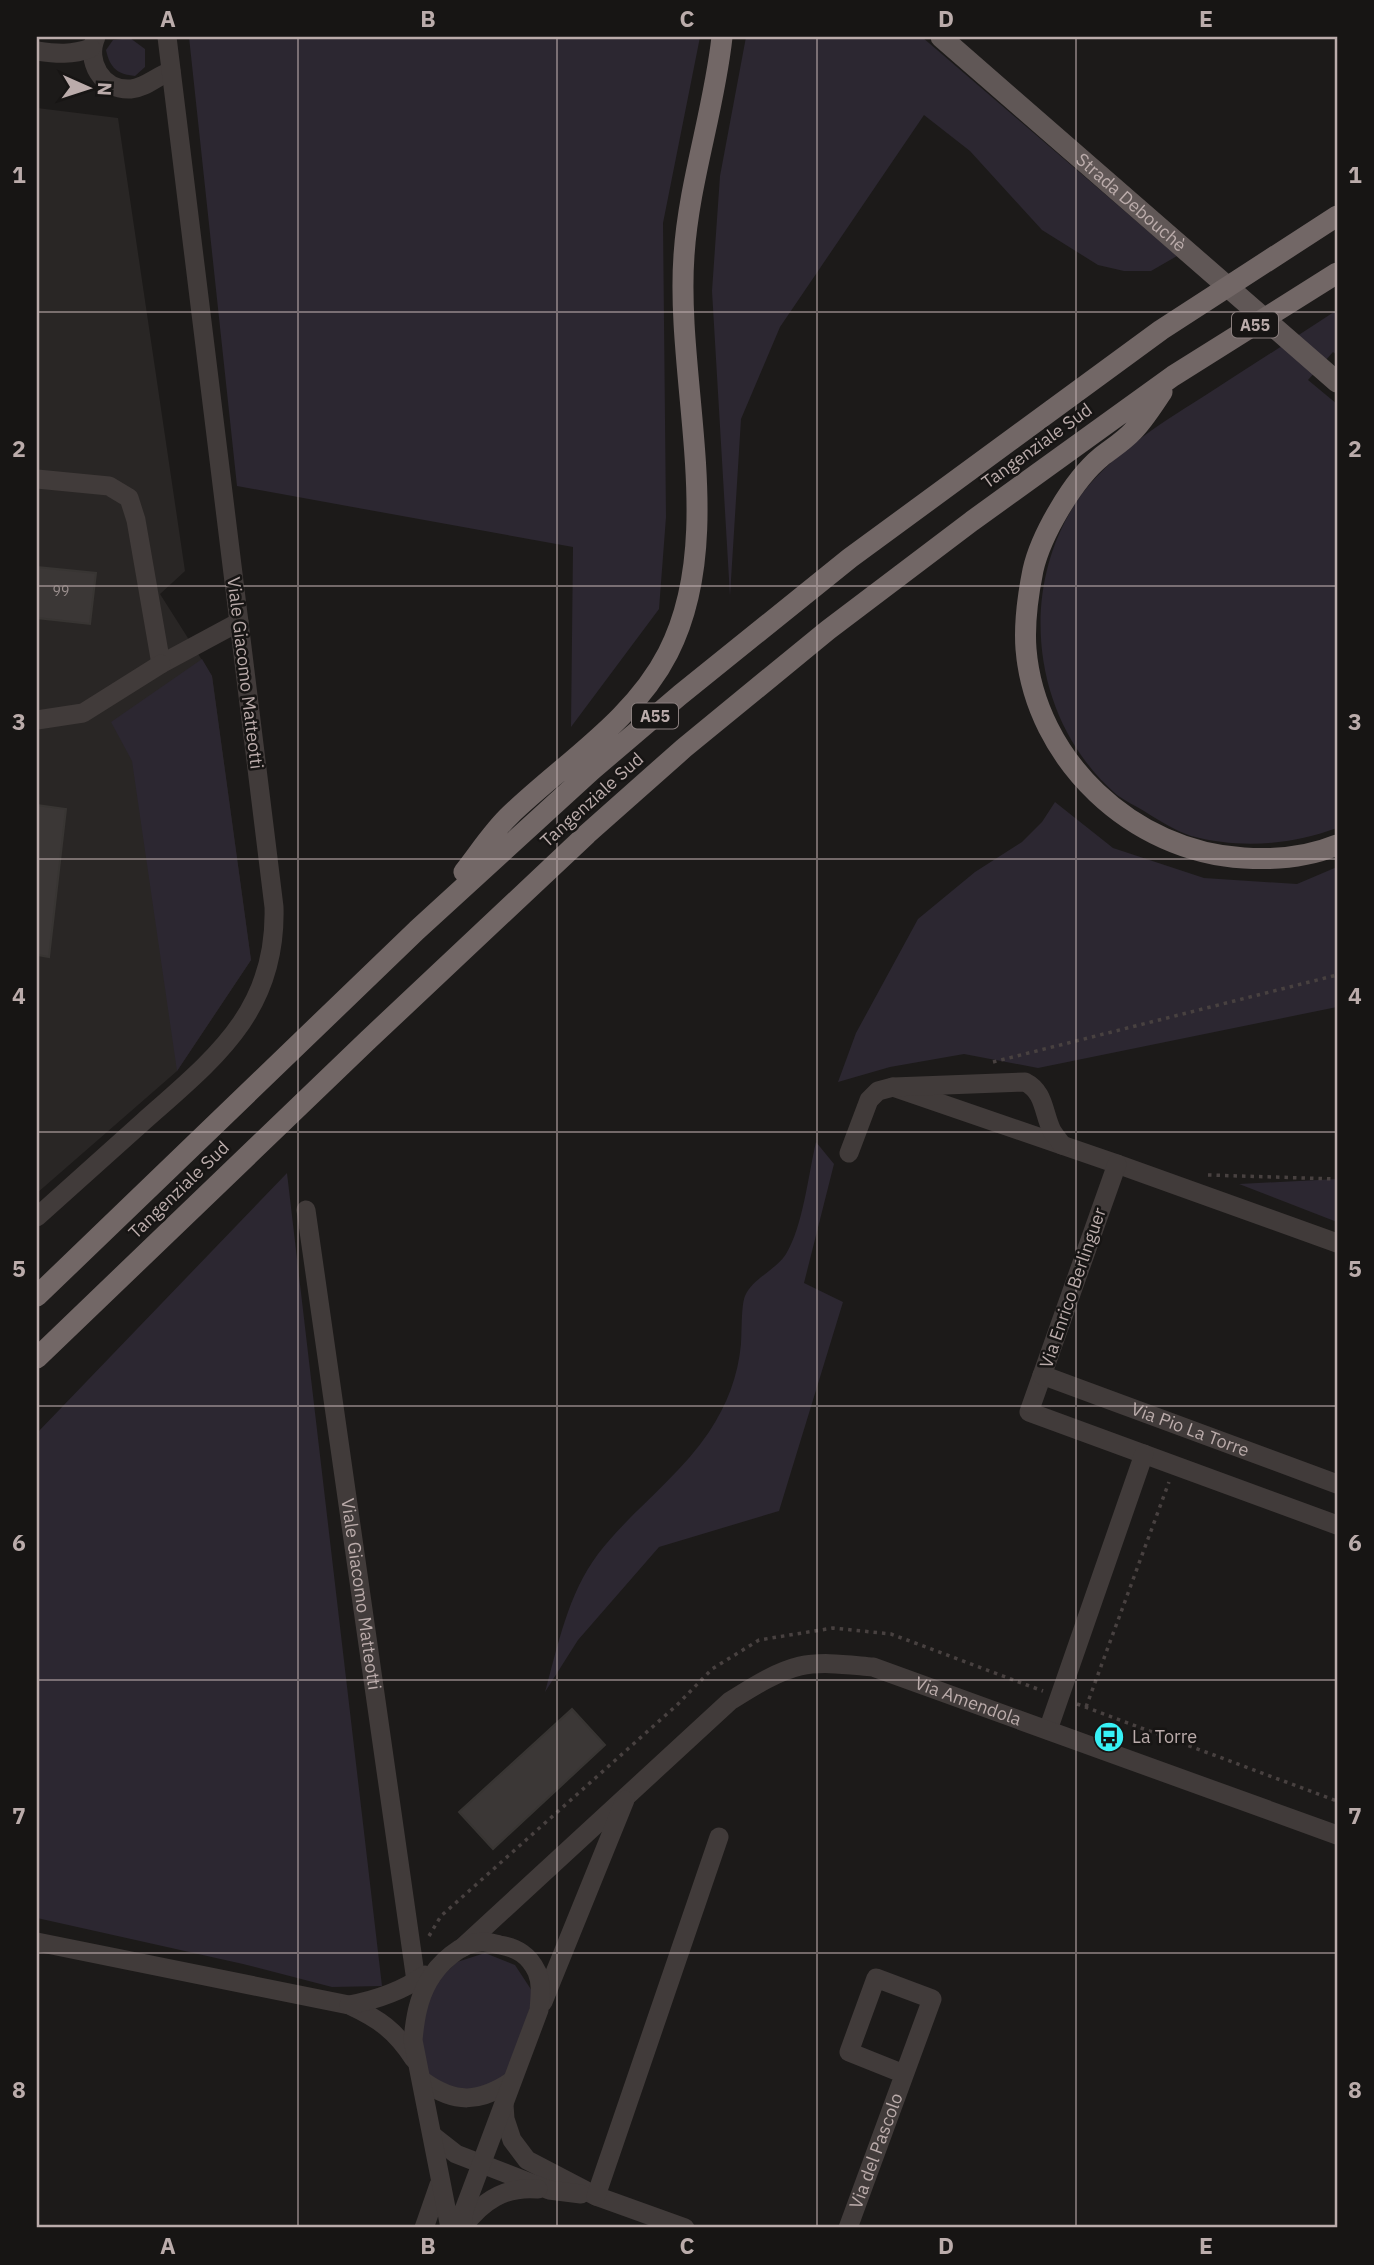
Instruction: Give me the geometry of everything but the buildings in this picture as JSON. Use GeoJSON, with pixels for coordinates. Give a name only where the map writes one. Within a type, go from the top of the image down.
{"type":"FeatureCollection","features":[{"type":"Feature","properties":{"kind":"highway"},"geometry":{"type":"LineString","coordinates":[[417,930],[508,817],[626,711],[668,653],[682,621],[691,584],[697,502],[684,309],[684,258],[695,171],[717,77],[722,37]]}},
{"type":"Feature","properties":{"kind":"highway","name":"Tangenziale Sud"},"geometry":{"type":"LineString","coordinates":[[37,1296],[417,930],[631,736],[850,558],[1161,330],[1337,216]]}},
{"type":"Feature","properties":{"kind":"highway","name":"Tangenziale Sud"},"geometry":{"type":"LineString","coordinates":[[37,1358],[378,1031],[587,834],[684,748],[828,630],[927,554],[1173,376],[1337,274]]}},
{"type":"Feature","properties":{"kind":"highway"},"geometry":{"type":"LineString","coordinates":[[1173,376],[1135,429],[1101,457],[1071,491],[1048,529],[1034,568],[1027,614],[1026,649],[1043,713],[1072,765],[1093,792],[1114,811],[1170,841],[1230,858],[1263,859],[1324,851],[1337,845]]}},
{"type":"Feature","properties":{"kind":"main road","name":"Strada Debouchè"},"geometry":{"type":"LineString","coordinates":[[941,37],[1329,375]]}},
{"type":"Feature","properties":{"kind":"street","name":"Viale Giacomo Matteotti"},"geometry":{"type":"LineString","coordinates":[[37,1217],[197,1074],[225,1045],[245,1019],[271,963],[275,936],[274,907],[167,37]]}},
{"type":"Feature","properties":{"kind":"street"},"geometry":{"type":"LineString","coordinates":[[94,42],[95,69],[104,80],[118,88],[133,89],[171,71]]}},
{"type":"Feature","properties":{"kind":"street"},"geometry":{"type":"LineString","coordinates":[[37,51],[77,53],[94,42]]}},
{"type":"Feature","properties":{"kind":"street"},"geometry":{"type":"LineString","coordinates":[[37,479],[109,486],[129,498],[136,520],[161,664]]}},
{"type":"Feature","properties":{"kind":"street"},"geometry":{"type":"LineString","coordinates":[[37,720],[83,713],[161,664],[239,622]]}},
{"type":"Feature","properties":{"kind":"street"},"geometry":{"type":"LineString","coordinates":[[849,1153],[869,1100],[878,1091],[893,1087],[1025,1082],[1035,1087],[1052,1130],[1062,1145]]}},
{"type":"Feature","properties":{"kind":"street"},"geometry":{"type":"LineString","coordinates":[[977,1116],[970,1099],[972,1092],[983,1084]]}},
{"type":"Feature","properties":{"kind":"street"},"geometry":{"type":"LineString","coordinates":[[893,1087],[1337,1243]]}},
{"type":"Feature","properties":{"kind":"street","name":"Via Enrico Berlinguer"},"geometry":{"type":"LineString","coordinates":[[1117,1164],[1029,1412],[1144,1454]]}},
{"type":"Feature","properties":{"kind":"street","name":"Viale Giacomo Matteotti"},"geometry":{"type":"LineString","coordinates":[[306,1210],[416,1981]]}},
{"type":"Feature","properties":{"kind":"street","name":"Via Pio La Torre"},"geometry":{"type":"LineString","coordinates":[[1042,1375],[1337,1484]]}},
{"type":"Feature","properties":{"kind":"street"},"geometry":{"type":"LineString","coordinates":[[1048,1730],[1144,1454],[1337,1525]]}},
{"type":"Feature","properties":{"kind":"street","name":"Via Amendola"},"geometry":{"type":"LineString","coordinates":[[463,1947],[730,1701],[764,1680],[800,1666],[837,1664],[873,1667],[1337,1835]]}},
{"type":"Feature","properties":{"kind":"street","name":"Via Amendola"},"geometry":{"type":"LineString","coordinates":[[540,2010],[628,1794]]}},
{"type":"Feature","properties":{"kind":"street"},"geometry":{"type":"LineString","coordinates":[[596,2196],[719,1838]]}},
{"type":"Feature","properties":{"kind":"street"},"geometry":{"type":"LineString","coordinates":[[349,2005],[373,2000],[416,1981],[463,1947],[481,1941],[523,1951],[536,1971],[541,1987],[540,2010],[464,2210],[462,2228]]}},
{"type":"Feature","properties":{"kind":"street"},"geometry":{"type":"LineString","coordinates":[[37,1942],[349,2005],[387,2025],[403,2042],[420,2071],[439,2092],[457,2098],[477,2098],[512,2081]]}},
{"type":"Feature","properties":{"kind":"street"},"geometry":{"type":"LineString","coordinates":[[443,1963],[429,1980],[419,2003],[413,2040],[450,2228]]}},
{"type":"Feature","properties":{"kind":"street","name":"Via del Pascolo"},"geometry":{"type":"LineString","coordinates":[[848,2228],[905,2074],[932,1999],[876,1978],[849,2052],[905,2074]]}},
{"type":"Feature","properties":{"kind":"street"},"geometry":{"type":"LineString","coordinates":[[504,2103],[505,2119],[512,2140],[527,2160],[596,2196],[685,2228]]}},
{"type":"Feature","properties":{"kind":"street"},"geometry":{"type":"LineString","coordinates":[[433,2136],[456,2154],[549,2190]]}},
{"type":"Feature","properties":{"kind":"street"},"geometry":{"type":"LineString","coordinates":[[424,2228],[437,2197],[440,2177]]}},
{"type":"Feature","properties":{"kind":"street"},"geometry":{"type":"LineString","coordinates":[[462,2228],[473,2213],[487,2201],[504,2192],[527,2188],[596,2196]]}},
{"type":"Feature","properties":{"kind":"path"},"geometry":{"type":"LineString","coordinates":[[987,1064],[1337,975]]}},
{"type":"Feature","properties":{"kind":"path"},"geometry":{"type":"LineString","coordinates":[[1185,1188],[1196,1174],[1337,1179]]}},
{"type":"Feature","properties":{"kind":"path"},"geometry":{"type":"LineString","coordinates":[[1086,1707],[1175,1465]]}},
{"type":"Feature","properties":{"kind":"path"},"geometry":{"type":"LineString","coordinates":[[428,1937],[441,1916],[677,1705],[712,1669],[759,1640],[834,1628],[891,1634],[1050,1694]]}},
{"type":"Feature","properties":{"kind":"path"},"geometry":{"type":"LineString","coordinates":[[1068,1700],[1337,1801]]}},
{"type":"Feature","properties":{"kind":"shaded area"},"geometry":{"type":"Polygon","coordinates":[[[189,37],[700,37],[663,223],[666,517],[659,609],[571,727],[573,547],[237,486],[189,37]]]}},
{"type":"Feature","properties":{"kind":"shaded area"},"geometry":{"type":"Polygon","coordinates":[[[746,37],[922,37],[1177,256],[1151,271],[1124,271],[1098,265],[1042,230],[970,151],[924,115],[780,327],[741,419],[730,596],[712,291],[720,176],[746,37]]]}},
{"type":"Feature","properties":{"kind":"shaded area"},"geometry":{"type":"Polygon","coordinates":[[[130,38],[145,49],[145,67],[135,76],[115,69],[106,50],[113,40],[130,38]]]}},
{"type":"Feature","properties":{"kind":"shaded area"},"geometry":{"type":"Polygon","coordinates":[[[37,108],[118,118],[185,571],[160,594],[212,676],[251,960],[177,1071],[37,1193],[37,108]]]}},
{"type":"Feature","properties":{"kind":"shaded area"},"geometry":{"type":"Polygon","coordinates":[[[1337,310],[1337,355],[1333,352],[1308,380],[1337,404],[1337,828],[1301,838],[1247,844],[1191,836],[1117,795],[1089,765],[1067,732],[1051,695],[1043,656],[1041,615],[1046,576],[1058,537],[1077,501],[1121,453],[1337,310]]]}},
{"type":"Feature","properties":{"kind":"shaded area"},"geometry":{"type":"Polygon","coordinates":[[[202,659],[212,676],[251,960],[177,1071],[132,761],[111,722],[202,659]]]}},
{"type":"Feature","properties":{"kind":"shaded area"},"geometry":{"type":"Polygon","coordinates":[[[1055,802],[1113,848],[1204,878],[1297,884],[1337,867],[1337,1007],[1038,1068],[964,1054],[890,1067],[838,1082],[856,1033],[918,919],[975,872],[1022,842],[1042,822],[1055,802]]]}},
{"type":"Feature","properties":{"kind":"shaded area"},"geometry":{"type":"Polygon","coordinates":[[[816,1142],[834,1164],[804,1283],[843,1302],[779,1511],[659,1547],[578,1640],[545,1692],[565,1620],[588,1569],[611,1538],[697,1449],[721,1411],[731,1390],[737,1367],[745,1296],[753,1284],[782,1260],[792,1243],[801,1215],[816,1142]]]}},
{"type":"Feature","properties":{"kind":"shaded area"},"geometry":{"type":"Polygon","coordinates":[[[287,1173],[382,1986],[332,1987],[243,1964],[37,1918],[37,1433],[287,1173]]]}},
{"type":"Feature","properties":{"kind":"shaded area"},"geometry":{"type":"Polygon","coordinates":[[[1337,1179],[1337,1222],[1239,1184],[1337,1179]]]}},
{"type":"Feature","properties":{"kind":"shaded area"},"geometry":{"type":"Polygon","coordinates":[[[485,1953],[515,1965],[534,1994],[506,2076],[471,2095],[449,2088],[428,2075],[421,2046],[422,2015],[433,1985],[457,1962],[485,1953]]]}},
{"type":"Feature","properties":{"kind":"place","name":"La Torre"},"geometry":{"type":"Point","coordinates":[1109,1737]}}]}
